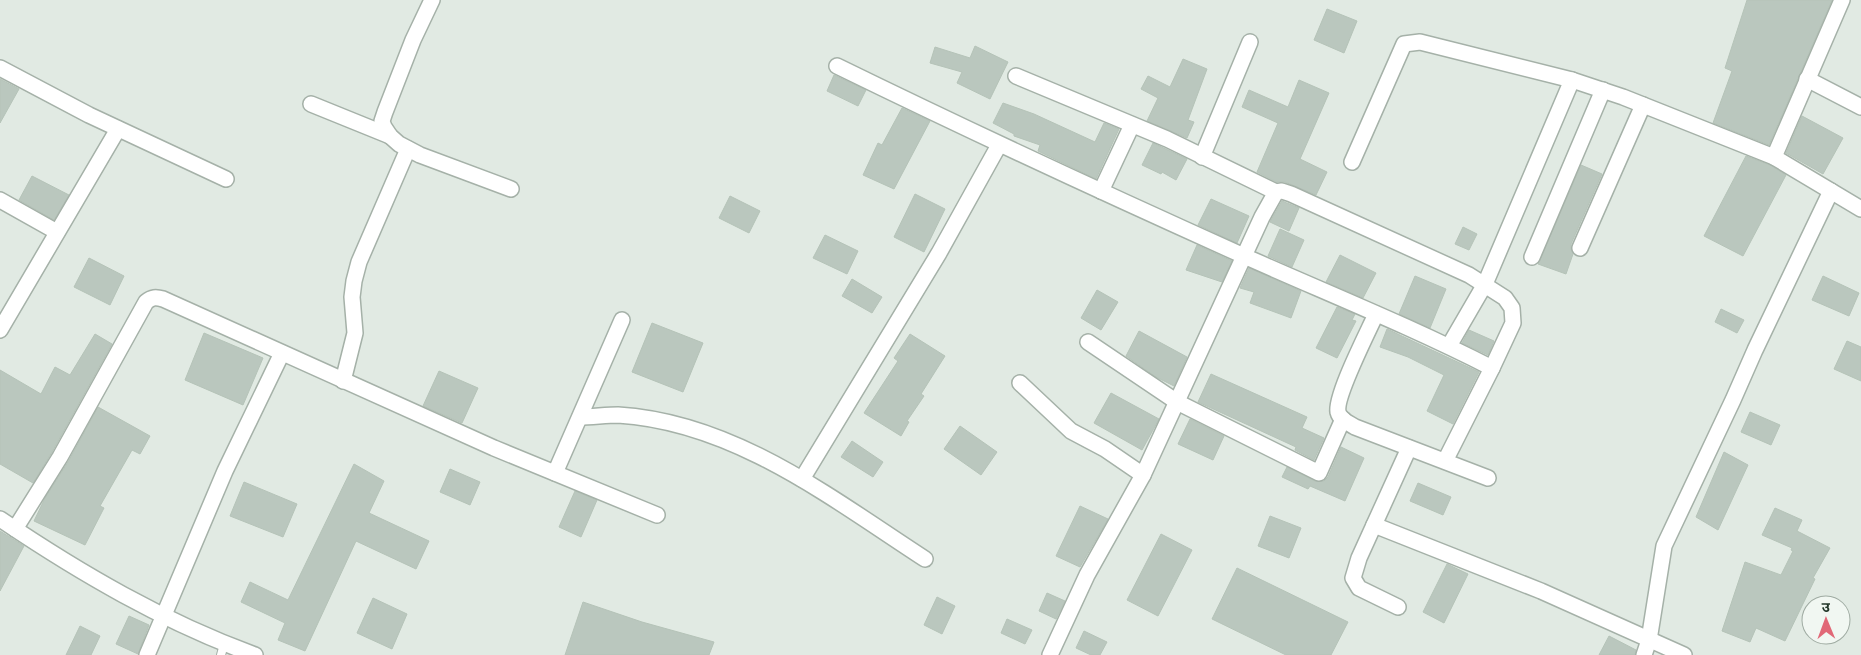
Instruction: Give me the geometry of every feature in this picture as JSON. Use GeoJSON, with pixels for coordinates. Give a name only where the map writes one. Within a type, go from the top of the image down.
{"type":"FeatureCollection","features":[{"type":"Feature","properties":{"kind":"street"},"geometry":{"type":"LineString","coordinates":[[390,136],[382,121],[384,112],[413,40],[432,0]]}},
{"type":"Feature","properties":{"kind":"street"},"geometry":{"type":"LineString","coordinates":[[1774,157],[1842,0]]}},
{"type":"Feature","properties":{"kind":"street"},"geometry":{"type":"LineString","coordinates":[[1202,157],[1250,42]]}},
{"type":"Feature","properties":{"kind":"street"},"geometry":{"type":"LineString","coordinates":[[1352,162],[1404,44],[1420,42],[1572,80],[1643,105],[1774,157],[1861,208]]}},
{"type":"Feature","properties":{"kind":"street"},"geometry":{"type":"LineString","coordinates":[[837,66],[999,145],[1449,346],[1492,368]]}},
{"type":"Feature","properties":{"kind":"street"},"geometry":{"type":"LineString","coordinates":[[0,68],[118,129],[226,179]]}},
{"type":"Feature","properties":{"kind":"street"},"geometry":{"type":"LineString","coordinates":[[1016,76],[1132,125],[1276,192],[1282,191],[1291,194],[1469,275],[1505,298],[1512,308],[1513,323],[1445,461]]}},
{"type":"Feature","properties":{"kind":"street"},"geometry":{"type":"LineString","coordinates":[[1807,79],[1861,107]]}},
{"type":"Feature","properties":{"kind":"street"},"geometry":{"type":"LineString","coordinates":[[1449,346],[1485,284],[1572,80]]}},
{"type":"Feature","properties":{"kind":"street"},"geometry":{"type":"LineString","coordinates":[[1532,257],[1603,90]]}},
{"type":"Feature","properties":{"kind":"street"},"geometry":{"type":"LineString","coordinates":[[311,104],[390,136],[408,149],[511,189]]}},
{"type":"Feature","properties":{"kind":"street"},"geometry":{"type":"LineString","coordinates":[[1580,248],[1643,105]]}},
{"type":"Feature","properties":{"kind":"street"},"geometry":{"type":"LineString","coordinates":[[1101,191],[1132,125]]}},
{"type":"Feature","properties":{"kind":"street"},"geometry":{"type":"LineString","coordinates":[[0,330],[118,129]]}},
{"type":"Feature","properties":{"kind":"street"},"geometry":{"type":"LineString","coordinates":[[802,479],[939,253],[999,145]]}},
{"type":"Feature","properties":{"kind":"street"},"geometry":{"type":"LineString","coordinates":[[344,380],[355,333],[352,298],[354,280],[359,262],[408,149]]}},
{"type":"Feature","properties":{"kind":"street"},"geometry":{"type":"LineString","coordinates":[[1050,655],[1088,575],[1143,475],[1262,217],[1276,192]]}},
{"type":"Feature","properties":{"kind":"street"},"geometry":{"type":"LineString","coordinates":[[1644,655],[1650,640],[1664,546],[1734,400],[1759,341],[1831,192]]}},
{"type":"Feature","properties":{"kind":"street"},"geometry":{"type":"LineString","coordinates":[[0,200],[57,232]]}},
{"type":"Feature","properties":{"kind":"street"},"geometry":{"type":"LineString","coordinates":[[15,529],[60,458],[146,302],[150,298],[156,297],[494,448],[657,515]]}},
{"type":"Feature","properties":{"kind":"street"},"geometry":{"type":"LineString","coordinates":[[1376,314],[1340,396],[1338,413],[1343,419],[1356,427],[1488,478]]}},
{"type":"Feature","properties":{"kind":"street"},"geometry":{"type":"LineString","coordinates":[[555,473],[622,320]]}},
{"type":"Feature","properties":{"kind":"street"},"geometry":{"type":"LineString","coordinates":[[1088,342],[1177,402],[1319,473],[1343,419]]}},
{"type":"Feature","properties":{"kind":"street"},"geometry":{"type":"LineString","coordinates":[[147,655],[226,471],[282,353]]}},
{"type":"Feature","properties":{"kind":"street"},"geometry":{"type":"LineString","coordinates":[[1020,384],[1071,430],[1105,449],[1143,475]]}},
{"type":"Feature","properties":{"kind":"street"},"geometry":{"type":"LineString","coordinates":[[580,417],[617,415],[658,420],[694,429],[747,450],[802,479],[925,559]]}},
{"type":"Feature","properties":{"kind":"street"},"geometry":{"type":"LineString","coordinates":[[1398,607],[1359,588],[1353,578],[1359,558],[1409,448]]}},
{"type":"Feature","properties":{"kind":"street"},"geometry":{"type":"LineString","coordinates":[[0,519],[98,581],[223,649],[255,655]]}},
{"type":"Feature","properties":{"kind":"street"},"geometry":{"type":"LineString","coordinates":[[1374,525],[1541,591],[1684,655]]}},
{"type":"Feature","properties":{"kind":"building"},"geometry":{"type":"Polygon","coordinates":[[[1747,0],[1832,0],[1769,145],[1713,123],[1732,71],[1725,68],[1747,0]]]}},
{"type":"Feature","properties":{"kind":"building"},"geometry":{"type":"Polygon","coordinates":[[[1327,9],[1357,21],[1344,53],[1314,40],[1327,9]]]}},
{"type":"Feature","properties":{"kind":"building"},"geometry":{"type":"Polygon","coordinates":[[[975,46],[1008,62],[990,99],[957,83],[962,72],[930,63],[935,47],[970,58],[975,46]]]}},
{"type":"Feature","properties":{"kind":"building"},"geometry":{"type":"Polygon","coordinates":[[[1183,59],[1207,69],[1188,120],[1194,122],[1187,138],[1147,121],[1158,98],[1141,89],[1148,76],[1170,87],[1183,59]]]}},
{"type":"Feature","properties":{"kind":"building"},"geometry":{"type":"Polygon","coordinates":[[[834,75],[866,90],[858,106],[827,91],[834,75]]]}},
{"type":"Feature","properties":{"kind":"building"},"geometry":{"type":"Polygon","coordinates":[[[0,79],[19,89],[0,123],[0,79]]]}},
{"type":"Feature","properties":{"kind":"building"},"geometry":{"type":"Polygon","coordinates":[[[1299,80],[1329,93],[1300,159],[1327,172],[1316,195],[1285,182],[1277,182],[1257,172],[1278,123],[1242,107],[1249,90],[1288,107],[1299,80]]]}},
{"type":"Feature","properties":{"kind":"building"},"geometry":{"type":"Polygon","coordinates":[[[1003,103],[1034,114],[1095,142],[1104,123],[1119,129],[1096,179],[1038,151],[1040,145],[1014,136],[1014,134],[993,123],[1003,103]]]}},
{"type":"Feature","properties":{"kind":"building"},"geometry":{"type":"Polygon","coordinates":[[[902,108],[930,121],[894,189],[863,175],[878,143],[882,145],[902,108]]]}},
{"type":"Feature","properties":{"kind":"building"},"geometry":{"type":"Polygon","coordinates":[[[1802,116],[1843,138],[1823,174],[1786,153],[1802,116]]]}},
{"type":"Feature","properties":{"kind":"building"},"geometry":{"type":"Polygon","coordinates":[[[1153,143],[1187,159],[1176,180],[1162,172],[1161,174],[1142,165],[1153,143]]]}},
{"type":"Feature","properties":{"kind":"building"},"geometry":{"type":"Polygon","coordinates":[[[1746,156],[1770,165],[1786,175],[1743,256],[1704,236],[1746,156]]]}},
{"type":"Feature","properties":{"kind":"building"},"geometry":{"type":"Polygon","coordinates":[[[1581,165],[1602,174],[1571,244],[1573,254],[1566,274],[1538,264],[1581,165]]]}},
{"type":"Feature","properties":{"kind":"building"},"geometry":{"type":"Polygon","coordinates":[[[32,176],[69,195],[54,220],[19,200],[32,176]]]}},
{"type":"Feature","properties":{"kind":"building"},"geometry":{"type":"Polygon","coordinates":[[[915,194],[945,209],[924,252],[894,237],[915,194]]]}},
{"type":"Feature","properties":{"kind":"building"},"geometry":{"type":"Polygon","coordinates":[[[730,196],[760,211],[749,233],[719,218],[730,196]]]}},
{"type":"Feature","properties":{"kind":"building"},"geometry":{"type":"Polygon","coordinates":[[[1211,199],[1249,216],[1237,243],[1198,225],[1211,199]]]}},
{"type":"Feature","properties":{"kind":"building"},"geometry":{"type":"Polygon","coordinates":[[[1282,201],[1299,208],[1289,231],[1270,222],[1282,201]]]}},
{"type":"Feature","properties":{"kind":"building"},"geometry":{"type":"Polygon","coordinates":[[[1463,227],[1477,234],[1469,250],[1455,244],[1463,227]]]}},
{"type":"Feature","properties":{"kind":"building"},"geometry":{"type":"Polygon","coordinates":[[[1280,229],[1304,240],[1292,267],[1268,256],[1280,229]]]}},
{"type":"Feature","properties":{"kind":"building"},"geometry":{"type":"Polygon","coordinates":[[[825,235],[858,251],[847,274],[813,258],[825,235]]]}},
{"type":"Feature","properties":{"kind":"building"},"geometry":{"type":"Polygon","coordinates":[[[1197,245],[1232,261],[1222,282],[1186,270],[1197,245]]]}},
{"type":"Feature","properties":{"kind":"building"},"geometry":{"type":"Polygon","coordinates":[[[1340,255],[1376,273],[1363,298],[1326,282],[1340,255]]]}},
{"type":"Feature","properties":{"kind":"building"},"geometry":{"type":"Polygon","coordinates":[[[89,258],[124,276],[110,305],[74,287],[89,258]]]}},
{"type":"Feature","properties":{"kind":"building"},"geometry":{"type":"Polygon","coordinates":[[[1249,268],[1301,291],[1291,318],[1250,303],[1254,292],[1240,288],[1249,268]]]}},
{"type":"Feature","properties":{"kind":"building"},"geometry":{"type":"Polygon","coordinates":[[[1415,276],[1446,289],[1430,328],[1399,314],[1415,276]]]}},
{"type":"Feature","properties":{"kind":"building"},"geometry":{"type":"Polygon","coordinates":[[[1823,276],[1859,293],[1849,316],[1812,300],[1823,276]]]}},
{"type":"Feature","properties":{"kind":"building"},"geometry":{"type":"Polygon","coordinates":[[[852,279],[882,297],[872,313],[842,296],[852,279]]]}},
{"type":"Feature","properties":{"kind":"building"},"geometry":{"type":"Polygon","coordinates":[[[1097,290],[1118,302],[1101,330],[1081,318],[1097,290]]]}},
{"type":"Feature","properties":{"kind":"building"},"geometry":{"type":"Polygon","coordinates":[[[1337,307],[1355,314],[1352,320],[1356,321],[1337,358],[1316,348],[1337,307]]]}},
{"type":"Feature","properties":{"kind":"building"},"geometry":{"type":"Polygon","coordinates":[[[1721,309],[1744,320],[1737,333],[1715,322],[1721,309]]]}},
{"type":"Feature","properties":{"kind":"building"},"geometry":{"type":"Polygon","coordinates":[[[652,323],[703,343],[683,392],[632,372],[652,323]]]}},
{"type":"Feature","properties":{"kind":"building"},"geometry":{"type":"Polygon","coordinates":[[[1387,329],[1479,372],[1453,424],[1427,411],[1444,375],[1408,357],[1380,347],[1387,329]]]}},
{"type":"Feature","properties":{"kind":"building"},"geometry":{"type":"Polygon","coordinates":[[[1469,330],[1494,341],[1488,355],[1462,343],[1469,330]]]}},
{"type":"Feature","properties":{"kind":"building"},"geometry":{"type":"Polygon","coordinates":[[[1139,331],[1187,357],[1174,386],[1156,377],[1126,356],[1139,331]]]}},
{"type":"Feature","properties":{"kind":"building"},"geometry":{"type":"Polygon","coordinates":[[[204,333],[263,358],[243,405],[185,380],[204,333]]]}},
{"type":"Feature","properties":{"kind":"building"},"geometry":{"type":"Polygon","coordinates":[[[95,334],[112,344],[33,483],[0,464],[0,370],[41,394],[55,367],[70,375],[95,334]]]}},
{"type":"Feature","properties":{"kind":"building"},"geometry":{"type":"Polygon","coordinates":[[[910,334],[945,356],[921,394],[924,396],[907,421],[909,422],[901,436],[864,413],[898,361],[894,358],[910,334]]]}},
{"type":"Feature","properties":{"kind":"building"},"geometry":{"type":"Polygon","coordinates":[[[1847,341],[1861,347],[1861,381],[1834,369],[1847,341]]]}},
{"type":"Feature","properties":{"kind":"building"},"geometry":{"type":"Polygon","coordinates":[[[439,371],[478,388],[462,423],[423,406],[439,371]]]}},
{"type":"Feature","properties":{"kind":"building"},"geometry":{"type":"Polygon","coordinates":[[[1211,374],[1307,417],[1302,428],[1324,438],[1314,460],[1295,450],[1296,447],[1198,402],[1211,374]]]}},
{"type":"Feature","properties":{"kind":"building"},"geometry":{"type":"Polygon","coordinates":[[[1111,393],[1159,419],[1142,450],[1094,423],[1111,393]]]}},
{"type":"Feature","properties":{"kind":"building"},"geometry":{"type":"Polygon","coordinates":[[[98,407],[150,436],[140,454],[132,450],[100,506],[104,508],[85,545],[34,521],[45,498],[68,462],[98,407]]]}},
{"type":"Feature","properties":{"kind":"building"},"geometry":{"type":"Polygon","coordinates":[[[1750,412],[1780,425],[1771,445],[1741,432],[1750,412]]]}},
{"type":"Feature","properties":{"kind":"building"},"geometry":{"type":"Polygon","coordinates":[[[1190,419],[1224,436],[1213,460],[1178,444],[1190,419]]]}},
{"type":"Feature","properties":{"kind":"building"},"geometry":{"type":"Polygon","coordinates":[[[960,426],[997,452],[981,475],[944,449],[960,426]]]}},
{"type":"Feature","properties":{"kind":"building"},"geometry":{"type":"Polygon","coordinates":[[[852,441],[883,462],[873,477],[841,457],[852,441]]]}},
{"type":"Feature","properties":{"kind":"building"},"geometry":{"type":"Polygon","coordinates":[[[1341,447],[1364,458],[1345,501],[1310,486],[1308,489],[1282,477],[1287,467],[1315,481],[1324,481],[1328,477],[1341,447]]]}},
{"type":"Feature","properties":{"kind":"building"},"geometry":{"type":"Polygon","coordinates":[[[1724,452],[1748,465],[1718,530],[1696,517],[1724,452]]]}},
{"type":"Feature","properties":{"kind":"building"},"geometry":{"type":"Polygon","coordinates":[[[354,464],[384,481],[369,513],[429,541],[416,569],[356,541],[305,651],[278,640],[285,623],[241,602],[250,582],[288,600],[354,464]]]}},
{"type":"Feature","properties":{"kind":"building"},"geometry":{"type":"Polygon","coordinates":[[[450,469],[480,482],[470,505],[440,492],[450,469]]]}},
{"type":"Feature","properties":{"kind":"building"},"geometry":{"type":"Polygon","coordinates":[[[244,482],[297,504],[283,537],[230,516],[244,482]]]}},
{"type":"Feature","properties":{"kind":"building"},"geometry":{"type":"Polygon","coordinates":[[[1418,483],[1451,497],[1443,515],[1410,501],[1418,483]]]}},
{"type":"Feature","properties":{"kind":"building"},"geometry":{"type":"Polygon","coordinates":[[[575,491],[597,500],[581,537],[559,527],[575,491]]]}},
{"type":"Feature","properties":{"kind":"building"},"geometry":{"type":"Polygon","coordinates":[[[1080,506],[1108,519],[1080,567],[1056,556],[1080,506]]]}},
{"type":"Feature","properties":{"kind":"building"},"geometry":{"type":"Polygon","coordinates":[[[1775,508],[1802,520],[1797,531],[1830,548],[1813,578],[1815,579],[1807,595],[1801,595],[1801,608],[1785,641],[1756,628],[1750,642],[1722,631],[1745,562],[1781,575],[1793,551],[1791,550],[1792,548],[1762,535],[1775,508]]]}},
{"type":"Feature","properties":{"kind":"building"},"geometry":{"type":"Polygon","coordinates":[[[1270,516],[1301,528],[1289,558],[1258,546],[1270,516]]]}},
{"type":"Feature","properties":{"kind":"building"},"geometry":{"type":"Polygon","coordinates":[[[0,531],[24,546],[0,591],[0,531]]]}},
{"type":"Feature","properties":{"kind":"building"},"geometry":{"type":"Polygon","coordinates":[[[1161,534],[1192,550],[1158,616],[1127,600],[1161,534]]]}},
{"type":"Feature","properties":{"kind":"building"},"geometry":{"type":"Polygon","coordinates":[[[1447,564],[1468,574],[1444,623],[1423,612],[1447,564]]]}},
{"type":"Feature","properties":{"kind":"building"},"geometry":{"type":"Polygon","coordinates":[[[1237,568],[1348,622],[1331,655],[1286,655],[1212,619],[1237,568]]]}},
{"type":"Feature","properties":{"kind":"building"},"geometry":{"type":"Polygon","coordinates":[[[1047,593],[1065,601],[1056,619],[1039,611],[1047,593]]]}},
{"type":"Feature","properties":{"kind":"building"},"geometry":{"type":"Polygon","coordinates":[[[937,597],[955,606],[942,634],[924,625],[937,597]]]}},
{"type":"Feature","properties":{"kind":"building"},"geometry":{"type":"Polygon","coordinates":[[[373,598],[407,614],[392,649],[357,633],[373,598]]]}},
{"type":"Feature","properties":{"kind":"building"},"geometry":{"type":"Polygon","coordinates":[[[583,602],[642,622],[714,642],[709,655],[565,655],[583,602]]]}},
{"type":"Feature","properties":{"kind":"building"},"geometry":{"type":"Polygon","coordinates":[[[129,616],[149,625],[138,654],[116,644],[129,616]]]}},
{"type":"Feature","properties":{"kind":"building"},"geometry":{"type":"Polygon","coordinates":[[[1007,619],[1032,630],[1025,644],[1001,633],[1007,619]]]}},
{"type":"Feature","properties":{"kind":"building"},"geometry":{"type":"Polygon","coordinates":[[[80,626],[100,636],[91,655],[66,655],[80,626]]]}},
{"type":"Feature","properties":{"kind":"building"},"geometry":{"type":"Polygon","coordinates":[[[1084,631],[1107,642],[1100,655],[1091,655],[1076,648],[1084,631]]]}},
{"type":"Feature","properties":{"kind":"building"},"geometry":{"type":"Polygon","coordinates":[[[1609,636],[1636,650],[1635,655],[1599,655],[1609,636]]]}}]}
